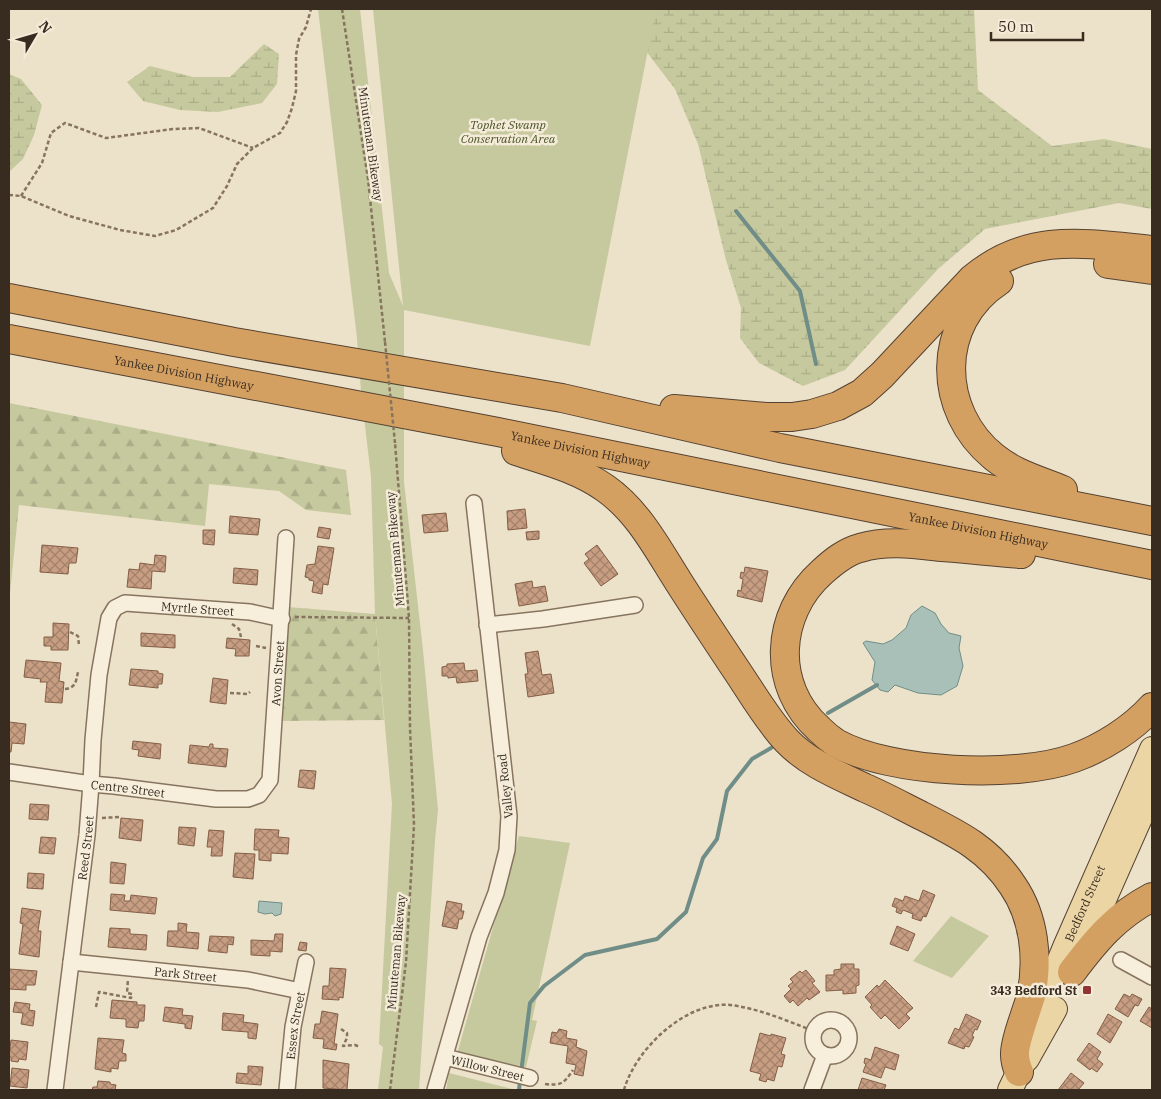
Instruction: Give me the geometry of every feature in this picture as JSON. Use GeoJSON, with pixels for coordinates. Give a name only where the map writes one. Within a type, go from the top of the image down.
{"type":"FeatureCollection","features":[{"type":"Feature","properties":{"kind":"highway"},"geometry":{"type":"LineString","coordinates":[[579,402],[661,407],[766,417],[792,417],[812,414],[838,406],[862,393],[972,279],[1006,256],[1030,248],[1054,244],[1091,244],[1152,250]]}},
{"type":"Feature","properties":{"kind":"highway"},"geometry":{"type":"LineString","coordinates":[[1119,514],[1016,471],[984,448],[966,426],[955,402],[951,383],[951,359],[958,332],[974,304],[996,283],[1019,270],[1045,264],[1075,262],[1121,265],[1152,270]]}},
{"type":"Feature","properties":{"kind":"highway"},"geometry":{"type":"LineString","coordinates":[[9,298],[234,342],[579,402],[780,448],[1152,521]]}},
{"type":"Feature","properties":{"kind":"highway","name":"Yankee Division Highway"},"geometry":{"type":"LineString","coordinates":[[9,339],[411,415],[1152,565]]}},
{"type":"Feature","properties":{"kind":"highway"},"geometry":{"type":"LineString","coordinates":[[411,415],[572,469],[606,489],[636,518],[656,545],[712,634],[759,704],[786,740],[803,755],[828,771],[872,790],[970,840],[1001,869],[1014,886],[1021,900],[1034,942],[1035,963],[1031,994],[1014,1053],[1018,1074]]}},
{"type":"Feature","properties":{"kind":"highway"},"geometry":{"type":"LineString","coordinates":[[1124,560],[1029,555],[892,542],[859,548],[835,560],[814,579],[802,594],[793,610],[785,638],[784,652],[789,683],[804,714],[835,742],[857,752],[879,758],[927,767],[990,770],[1032,768],[1073,758],[1102,745],[1126,730],[1152,706]]}},
{"type":"Feature","properties":{"kind":"highway"},"geometry":{"type":"LineString","coordinates":[[1072,972],[1105,931],[1136,905],[1152,897]]}},
{"type":"Feature","properties":{"kind":"main road","name":"Bedford Street"},"geometry":{"type":"LineString","coordinates":[[1018,1074],[1028,1037],[1048,987],[1152,749]]}},
{"type":"Feature","properties":{"kind":"main road","name":"Bedford Street"},"geometry":{"type":"LineString","coordinates":[[1018,1074],[1042,1035],[1072,972],[1152,792]]}},
{"type":"Feature","properties":{"kind":"street","name":"Valley Road"},"geometry":{"type":"LineString","coordinates":[[435,1090],[479,937],[496,893],[507,850],[509,816],[474,503]]}},
{"type":"Feature","properties":{"kind":"street","name":"Avon Street"},"geometry":{"type":"LineString","coordinates":[[248,799],[259,795],[270,780],[286,538]]}},
{"type":"Feature","properties":{"kind":"street","name":"Myrtle Street"},"geometry":{"type":"LineString","coordinates":[[115,608],[124,604],[144,604],[250,612],[282,619]]}},
{"type":"Feature","properties":{"kind":"street"},"geometry":{"type":"LineString","coordinates":[[487,625],[635,605]]}},
{"type":"Feature","properties":{"kind":"street","name":"Reed Street"},"geometry":{"type":"LineString","coordinates":[[55,1090],[88,815],[99,675],[106,630],[109,618],[115,608]]}},
{"type":"Feature","properties":{"kind":"street","name":"Centre Street"},"geometry":{"type":"LineString","coordinates":[[9,772],[216,799],[248,799]]}},
{"type":"Feature","properties":{"kind":"street"},"geometry":{"type":"LineString","coordinates":[[1121,960],[1152,977]]}},
{"type":"Feature","properties":{"kind":"street","name":"Park Street"},"geometry":{"type":"LineString","coordinates":[[71,962],[248,980],[300,991]]}},
{"type":"Feature","properties":{"kind":"street","name":"Essex Street"},"geometry":{"type":"LineString","coordinates":[[287,1090],[293,1027],[306,962]]}},
{"type":"Feature","properties":{"kind":"street"},"geometry":{"type":"LineString","coordinates":[[830,1019],[841,1023],[849,1033],[849,1041],[844,1051],[832,1056],[825,1055],[813,1043],[814,1030],[822,1022],[830,1019]]}},
{"type":"Feature","properties":{"kind":"street"},"geometry":{"type":"LineString","coordinates":[[812,1090],[825,1055]]}},
{"type":"Feature","properties":{"kind":"street","name":"Willow Street"},"geometry":{"type":"LineString","coordinates":[[445,1057],[530,1078]]}},
{"type":"Feature","properties":{"kind":"path"},"geometry":{"type":"LineString","coordinates":[[9,194],[21,196],[69,216],[120,230],[155,236],[176,230],[213,208],[227,186],[237,164],[252,148],[280,133],[287,122],[296,91],[296,55],[299,39],[306,27],[311,9]]}},
{"type":"Feature","properties":{"kind":"path","name":"Minuteman Bikeway"},"geometry":{"type":"LineString","coordinates":[[342,9],[368,179],[395,443],[409,618],[410,728],[414,825],[406,962],[390,1090]]}},
{"type":"Feature","properties":{"kind":"path"},"geometry":{"type":"LineString","coordinates":[[21,196],[42,163],[51,133],[65,123],[106,138],[199,128],[252,148]]}},
{"type":"Feature","properties":{"kind":"path"},"geometry":{"type":"LineString","coordinates":[[282,619],[300,617],[409,618]]}},
{"type":"Feature","properties":{"kind":"path"},"geometry":{"type":"LineString","coordinates":[[226,622],[238,629],[241,637]]}},
{"type":"Feature","properties":{"kind":"path"},"geometry":{"type":"LineString","coordinates":[[70,632],[78,636],[79,646]]}},
{"type":"Feature","properties":{"kind":"path"},"geometry":{"type":"LineString","coordinates":[[65,690],[73,687],[76,683],[78,672]]}},
{"type":"Feature","properties":{"kind":"path"},"geometry":{"type":"LineString","coordinates":[[230,693],[248,694],[250,692]]}},
{"type":"Feature","properties":{"kind":"path"},"geometry":{"type":"LineString","coordinates":[[88,815],[101,818],[119,817]]}},
{"type":"Feature","properties":{"kind":"path"},"geometry":{"type":"LineString","coordinates":[[96,1007],[98,992],[131,998],[132,994],[127,993],[130,968]]}},
{"type":"Feature","properties":{"kind":"path"},"geometry":{"type":"LineString","coordinates":[[624,1090],[628,1077],[651,1043],[676,1020],[702,1008],[729,1005],[762,1013],[814,1030]]}},
{"type":"Feature","properties":{"kind":"path"},"geometry":{"type":"LineString","coordinates":[[341,1029],[347,1034],[343,1046],[355,1045],[360,1047]]}},
{"type":"Feature","properties":{"kind":"path"},"geometry":{"type":"LineString","coordinates":[[545,1084],[561,1084],[573,1070]]}},
{"type":"Feature","properties":{"kind":"green space","name":"Tophet Swamp Conservation Area"},"geometry":{"type":"Polygon","coordinates":[[[318,9],[360,9],[389,273],[403,306],[373,9],[656,9],[590,346],[404,310],[404,482],[423,650],[438,810],[419,1090],[378,1090],[383,1047],[379,1044],[392,804],[375,614],[371,477],[357,338],[318,9]]]}},
{"type":"Feature","properties":{"kind":"green space"},"geometry":{"type":"Polygon","coordinates":[[[602,9],[974,9],[978,90],[1052,146],[1104,139],[1152,149],[1152,209],[1119,203],[985,229],[938,269],[845,370],[803,386],[759,363],[740,338],[741,308],[726,260],[698,144],[675,89],[646,51],[602,9]]]}},
{"type":"Feature","properties":{"kind":"green space"},"geometry":{"type":"Polygon","coordinates":[[[264,44],[279,54],[277,84],[262,103],[218,112],[180,110],[143,101],[127,82],[150,66],[193,77],[230,77],[264,44]]]}},
{"type":"Feature","properties":{"kind":"green space"},"geometry":{"type":"Polygon","coordinates":[[[9,74],[21,79],[42,105],[34,135],[23,159],[9,172],[9,74]]]}},
{"type":"Feature","properties":{"kind":"green space"},"geometry":{"type":"Polygon","coordinates":[[[9,403],[346,470],[351,515],[306,510],[279,491],[209,484],[205,526],[19,505],[9,603],[9,403]]]}},
{"type":"Feature","properties":{"kind":"green space"},"geometry":{"type":"Polygon","coordinates":[[[287,607],[375,614],[384,720],[276,721],[287,607]]]}},
{"type":"Feature","properties":{"kind":"green space"},"geometry":{"type":"Polygon","coordinates":[[[519,836],[570,843],[532,1020],[537,1021],[526,1067],[457,1054],[519,836]]]}},
{"type":"Feature","properties":{"kind":"green space"},"geometry":{"type":"Polygon","coordinates":[[[951,916],[989,936],[952,978],[913,961],[951,916]]]}},
{"type":"Feature","properties":{"kind":"green space"},"geometry":{"type":"Polygon","coordinates":[[[449,1073],[516,1090],[446,1090],[449,1073]]]}},
{"type":"Feature","properties":{"kind":"water"},"geometry":{"type":"Polygon","coordinates":[[[922,606],[935,613],[949,633],[961,636],[959,648],[963,666],[957,686],[941,695],[918,693],[895,685],[888,692],[880,690],[872,680],[875,662],[863,643],[866,641],[883,644],[892,640],[906,628],[911,615],[922,606]]]}},
{"type":"Feature","properties":{"kind":"water"},"geometry":{"type":"Polygon","coordinates":[[[259,901],[282,903],[281,914],[275,916],[272,913],[258,912],[259,901]]]}},
{"type":"Feature","properties":{"kind":"building"},"geometry":{"type":"Polygon","coordinates":[[[525,509],[527,528],[508,530],[507,511],[525,509]]]}},
{"type":"Feature","properties":{"kind":"building"},"geometry":{"type":"Polygon","coordinates":[[[446,513],[448,531],[424,533],[422,515],[446,513]]]}},
{"type":"Feature","properties":{"kind":"building"},"geometry":{"type":"Polygon","coordinates":[[[230,516],[260,519],[258,535],[229,533],[230,516]]]}},
{"type":"Feature","properties":{"kind":"building"},"geometry":{"type":"Polygon","coordinates":[[[319,527],[331,529],[329,539],[317,537],[319,527]]]}},
{"type":"Feature","properties":{"kind":"building"},"geometry":{"type":"Polygon","coordinates":[[[203,530],[215,530],[214,545],[203,544],[203,530]]]}},
{"type":"Feature","properties":{"kind":"building"},"geometry":{"type":"Polygon","coordinates":[[[539,531],[539,539],[527,540],[526,532],[539,531]]]}},
{"type":"Feature","properties":{"kind":"building"},"geometry":{"type":"Polygon","coordinates":[[[42,545],[78,548],[76,563],[69,563],[68,574],[40,572],[42,545]]]}},
{"type":"Feature","properties":{"kind":"building"},"geometry":{"type":"Polygon","coordinates":[[[597,545],[618,574],[601,586],[584,563],[589,559],[585,554],[597,545]]]}},
{"type":"Feature","properties":{"kind":"building"},"geometry":{"type":"Polygon","coordinates":[[[318,546],[334,548],[328,585],[323,584],[322,594],[312,592],[314,581],[305,577],[307,565],[315,564],[318,546]]]}},
{"type":"Feature","properties":{"kind":"building"},"geometry":{"type":"Polygon","coordinates":[[[155,555],[166,556],[165,572],[152,571],[151,589],[127,587],[129,569],[139,570],[140,563],[154,565],[155,555]]]}},
{"type":"Feature","properties":{"kind":"building"},"geometry":{"type":"Polygon","coordinates":[[[745,567],[768,571],[762,602],[737,596],[738,590],[741,591],[743,579],[740,578],[741,572],[744,573],[745,567]]]}},
{"type":"Feature","properties":{"kind":"building"},"geometry":{"type":"Polygon","coordinates":[[[234,568],[258,570],[257,585],[233,583],[234,568]]]}},
{"type":"Feature","properties":{"kind":"building"},"geometry":{"type":"Polygon","coordinates":[[[532,581],[533,588],[545,586],[548,601],[519,606],[515,584],[532,581]]]}},
{"type":"Feature","properties":{"kind":"building"},"geometry":{"type":"Polygon","coordinates":[[[53,623],[69,624],[68,650],[51,650],[51,646],[44,646],[44,637],[53,637],[53,623]]]}},
{"type":"Feature","properties":{"kind":"building"},"geometry":{"type":"Polygon","coordinates":[[[141,633],[175,635],[175,648],[141,646],[141,633]]]}},
{"type":"Feature","properties":{"kind":"building"},"geometry":{"type":"Polygon","coordinates":[[[227,638],[250,640],[249,656],[235,656],[236,649],[226,648],[227,638]]]}},
{"type":"Feature","properties":{"kind":"building"},"geometry":{"type":"Polygon","coordinates":[[[538,651],[542,675],[551,674],[554,693],[528,697],[525,674],[528,674],[525,653],[538,651]]]}},
{"type":"Feature","properties":{"kind":"building"},"geometry":{"type":"Polygon","coordinates":[[[26,660],[61,663],[59,681],[64,682],[62,703],[45,702],[47,682],[40,682],[41,679],[24,677],[26,660]]]}},
{"type":"Feature","properties":{"kind":"building"},"geometry":{"type":"Polygon","coordinates":[[[464,663],[465,671],[477,670],[478,681],[457,683],[456,677],[448,678],[448,676],[442,676],[442,667],[447,666],[447,664],[464,663]]]}},
{"type":"Feature","properties":{"kind":"building"},"geometry":{"type":"Polygon","coordinates":[[[131,669],[158,671],[158,673],[163,674],[162,684],[158,684],[158,688],[129,685],[131,669]]]}},
{"type":"Feature","properties":{"kind":"building"},"geometry":{"type":"Polygon","coordinates":[[[213,678],[228,680],[226,704],[210,702],[213,678]]]}},
{"type":"Feature","properties":{"kind":"building"},"geometry":{"type":"Polygon","coordinates":[[[9,722],[26,724],[24,744],[12,743],[11,752],[9,752],[9,722]]]}},
{"type":"Feature","properties":{"kind":"building"},"geometry":{"type":"Polygon","coordinates":[[[133,741],[161,744],[160,759],[138,756],[139,750],[132,749],[133,741]]]}},
{"type":"Feature","properties":{"kind":"building"},"geometry":{"type":"Polygon","coordinates":[[[210,744],[213,744],[213,748],[228,749],[226,767],[188,763],[190,745],[209,747],[210,744]]]}},
{"type":"Feature","properties":{"kind":"building"},"geometry":{"type":"Polygon","coordinates":[[[300,770],[316,771],[314,789],[298,787],[300,770]]]}},
{"type":"Feature","properties":{"kind":"building"},"geometry":{"type":"Polygon","coordinates":[[[30,804],[49,805],[48,820],[29,819],[30,804]]]}},
{"type":"Feature","properties":{"kind":"building"},"geometry":{"type":"Polygon","coordinates":[[[121,818],[143,820],[141,841],[119,838],[121,818]]]}},
{"type":"Feature","properties":{"kind":"building"},"geometry":{"type":"Polygon","coordinates":[[[179,827],[196,828],[194,846],[178,844],[179,827]]]}},
{"type":"Feature","properties":{"kind":"building"},"geometry":{"type":"Polygon","coordinates":[[[255,829],[279,830],[278,837],[289,838],[288,854],[271,853],[271,861],[259,860],[259,850],[254,850],[255,829]]]}},
{"type":"Feature","properties":{"kind":"building"},"geometry":{"type":"Polygon","coordinates":[[[209,830],[224,831],[222,856],[211,856],[212,847],[207,847],[209,830]]]}},
{"type":"Feature","properties":{"kind":"building"},"geometry":{"type":"Polygon","coordinates":[[[41,837],[56,838],[54,854],[39,853],[41,837]]]}},
{"type":"Feature","properties":{"kind":"building"},"geometry":{"type":"Polygon","coordinates":[[[235,853],[255,854],[253,879],[233,877],[235,853]]]}},
{"type":"Feature","properties":{"kind":"building"},"geometry":{"type":"Polygon","coordinates":[[[111,862],[126,864],[124,884],[110,883],[111,862]]]}},
{"type":"Feature","properties":{"kind":"building"},"geometry":{"type":"Polygon","coordinates":[[[28,873],[44,874],[43,889],[27,888],[28,873]]]}},
{"type":"Feature","properties":{"kind":"building"},"geometry":{"type":"Polygon","coordinates":[[[923,890],[935,895],[926,917],[923,916],[921,921],[912,918],[913,914],[903,910],[901,914],[896,912],[897,908],[892,906],[895,898],[903,901],[905,896],[919,901],[923,890]]]}},
{"type":"Feature","properties":{"kind":"building"},"geometry":{"type":"Polygon","coordinates":[[[111,894],[125,895],[124,901],[130,901],[131,895],[157,898],[155,914],[110,910],[111,894]]]}},
{"type":"Feature","properties":{"kind":"building"},"geometry":{"type":"Polygon","coordinates":[[[447,901],[462,904],[461,911],[464,911],[462,919],[459,919],[457,929],[442,926],[447,901]]]}},
{"type":"Feature","properties":{"kind":"building"},"geometry":{"type":"Polygon","coordinates":[[[22,908],[41,911],[38,931],[41,931],[39,957],[19,954],[23,924],[20,923],[22,908]]]}},
{"type":"Feature","properties":{"kind":"building"},"geometry":{"type":"Polygon","coordinates":[[[178,923],[187,924],[186,932],[199,933],[198,949],[167,946],[168,931],[178,931],[178,923]]]}},
{"type":"Feature","properties":{"kind":"building"},"geometry":{"type":"Polygon","coordinates":[[[897,926],[915,934],[908,951],[890,944],[897,926]]]}},
{"type":"Feature","properties":{"kind":"building"},"geometry":{"type":"Polygon","coordinates":[[[110,928],[130,929],[130,934],[147,935],[146,950],[108,947],[110,928]]]}},
{"type":"Feature","properties":{"kind":"building"},"geometry":{"type":"Polygon","coordinates":[[[275,934],[283,934],[282,952],[270,951],[270,956],[251,955],[251,940],[274,941],[275,934]]]}},
{"type":"Feature","properties":{"kind":"building"},"geometry":{"type":"Polygon","coordinates":[[[210,936],[234,937],[233,945],[228,944],[227,953],[208,951],[210,936]]]}},
{"type":"Feature","properties":{"kind":"building"},"geometry":{"type":"Polygon","coordinates":[[[300,942],[307,943],[306,951],[298,950],[300,942]]]}},
{"type":"Feature","properties":{"kind":"building"},"geometry":{"type":"Polygon","coordinates":[[[841,964],[854,964],[854,969],[859,969],[859,985],[856,986],[856,993],[843,994],[843,990],[826,991],[826,975],[834,975],[834,970],[841,969],[841,964]]]}},
{"type":"Feature","properties":{"kind":"building"},"geometry":{"type":"Polygon","coordinates":[[[330,968],[346,969],[343,998],[339,997],[339,1000],[322,999],[323,986],[329,986],[330,968]]]}},
{"type":"Feature","properties":{"kind":"building"},"geometry":{"type":"Polygon","coordinates":[[[9,969],[37,971],[35,985],[26,985],[26,990],[9,989],[9,969]]]}},
{"type":"Feature","properties":{"kind":"building"},"geometry":{"type":"Polygon","coordinates":[[[806,970],[815,981],[812,983],[820,992],[809,1000],[807,998],[798,1006],[793,1000],[790,1003],[784,996],[791,989],[788,986],[793,982],[790,979],[800,971],[802,973],[806,970]]]}},
{"type":"Feature","properties":{"kind":"building"},"geometry":{"type":"Polygon","coordinates":[[[885,980],[913,1008],[906,1014],[910,1018],[899,1029],[885,1015],[881,1019],[870,1007],[872,1005],[865,997],[885,980]]]}},
{"type":"Feature","properties":{"kind":"building"},"geometry":{"type":"Polygon","coordinates":[[[1124,994],[1130,997],[1132,994],[1142,999],[1138,1006],[1135,1005],[1128,1017],[1115,1009],[1124,994]]]}},
{"type":"Feature","properties":{"kind":"building"},"geometry":{"type":"Polygon","coordinates":[[[112,1000],[137,1002],[137,1005],[145,1005],[144,1021],[139,1021],[138,1028],[126,1027],[126,1019],[110,1018],[112,1000]]]}},
{"type":"Feature","properties":{"kind":"building"},"geometry":{"type":"Polygon","coordinates":[[[15,1002],[30,1004],[29,1010],[35,1011],[33,1026],[21,1024],[23,1013],[13,1012],[15,1002]]]}},
{"type":"Feature","properties":{"kind":"building"},"geometry":{"type":"Polygon","coordinates":[[[165,1007],[183,1009],[182,1015],[193,1016],[191,1029],[185,1028],[185,1024],[163,1021],[165,1007]]]}},
{"type":"Feature","properties":{"kind":"building"},"geometry":{"type":"Polygon","coordinates":[[[1149,1007],[1152,1009],[1152,1028],[1140,1021],[1149,1007]]]}},
{"type":"Feature","properties":{"kind":"building"},"geometry":{"type":"Polygon","coordinates":[[[322,1011],[338,1014],[334,1044],[337,1044],[336,1050],[323,1048],[324,1039],[313,1038],[315,1024],[320,1024],[322,1011]]]}},
{"type":"Feature","properties":{"kind":"building"},"geometry":{"type":"Polygon","coordinates":[[[223,1013],[244,1015],[243,1022],[258,1024],[256,1039],[248,1038],[248,1032],[222,1030],[223,1013]]]}},
{"type":"Feature","properties":{"kind":"building"},"geometry":{"type":"Polygon","coordinates":[[[966,1014],[981,1021],[977,1030],[975,1029],[972,1036],[974,1037],[969,1047],[965,1046],[964,1049],[948,1043],[955,1028],[959,1030],[966,1014]]]}},
{"type":"Feature","properties":{"kind":"building"},"geometry":{"type":"Polygon","coordinates":[[[1108,1014],[1122,1022],[1110,1043],[1097,1034],[1108,1014]]]}},
{"type":"Feature","properties":{"kind":"building"},"geometry":{"type":"Polygon","coordinates":[[[559,1029],[567,1031],[566,1038],[577,1040],[576,1047],[587,1051],[583,1076],[574,1074],[576,1065],[566,1063],[568,1046],[550,1043],[552,1032],[557,1033],[559,1029]]]}},
{"type":"Feature","properties":{"kind":"building"},"geometry":{"type":"Polygon","coordinates":[[[760,1033],[786,1038],[781,1054],[785,1055],[782,1067],[778,1066],[774,1081],[767,1079],[766,1082],[759,1080],[761,1074],[750,1071],[760,1033]]]}},
{"type":"Feature","properties":{"kind":"building"},"geometry":{"type":"Polygon","coordinates":[[[98,1038],[124,1040],[122,1053],[126,1054],[126,1061],[119,1061],[118,1069],[111,1068],[111,1072],[95,1069],[98,1038]]]}},
{"type":"Feature","properties":{"kind":"building"},"geometry":{"type":"Polygon","coordinates":[[[11,1040],[28,1042],[26,1060],[11,1061],[9,1056],[11,1040]]]}},
{"type":"Feature","properties":{"kind":"building"},"geometry":{"type":"Polygon","coordinates":[[[1089,1043],[1101,1052],[1097,1059],[1103,1064],[1097,1072],[1091,1068],[1090,1070],[1077,1060],[1089,1043]]]}},
{"type":"Feature","properties":{"kind":"building"},"geometry":{"type":"Polygon","coordinates":[[[875,1047],[899,1055],[895,1070],[885,1067],[881,1078],[863,1072],[866,1064],[864,1063],[865,1058],[871,1060],[875,1047]]]}},
{"type":"Feature","properties":{"kind":"building"},"geometry":{"type":"Polygon","coordinates":[[[323,1060],[349,1064],[347,1090],[323,1088],[323,1060]]]}},
{"type":"Feature","properties":{"kind":"building"},"geometry":{"type":"Polygon","coordinates":[[[248,1066],[263,1067],[261,1085],[236,1083],[237,1073],[248,1074],[248,1066]]]}},
{"type":"Feature","properties":{"kind":"building"},"geometry":{"type":"Polygon","coordinates":[[[12,1068],[29,1070],[27,1088],[10,1086],[12,1068]]]}},
{"type":"Feature","properties":{"kind":"building"},"geometry":{"type":"Polygon","coordinates":[[[1071,1073],[1084,1083],[1078,1090],[1058,1090],[1071,1073]]]}},
{"type":"Feature","properties":{"kind":"building"},"geometry":{"type":"Polygon","coordinates":[[[862,1078],[886,1085],[884,1090],[858,1090],[862,1078]]]}},
{"type":"Feature","properties":{"kind":"building"},"geometry":{"type":"Polygon","coordinates":[[[98,1081],[110,1082],[110,1084],[116,1085],[115,1090],[92,1090],[93,1087],[97,1087],[98,1081]]]}},
{"type":"Feature","properties":{"kind":"waterway"},"geometry":{"type":"LineString","coordinates":[[736,211],[800,291],[816,364]]}},
{"type":"Feature","properties":{"kind":"waterway"},"geometry":{"type":"LineString","coordinates":[[828,713],[877,685]]}},
{"type":"Feature","properties":{"kind":"waterway"},"geometry":{"type":"LineString","coordinates":[[521,1073],[530,1003],[544,986],[585,955],[657,939],[686,912],[703,858],[717,839],[727,791],[752,759],[771,748]]}},
{"type":"Feature","properties":{"kind":"waterway"},"geometry":{"type":"LineString","coordinates":[[519,1090],[520,1080]]}},
{"type":"Feature","properties":{"kind":"place","name":"343 Bedford St"},"geometry":{"type":"Point","coordinates":[1087,990]}}]}
